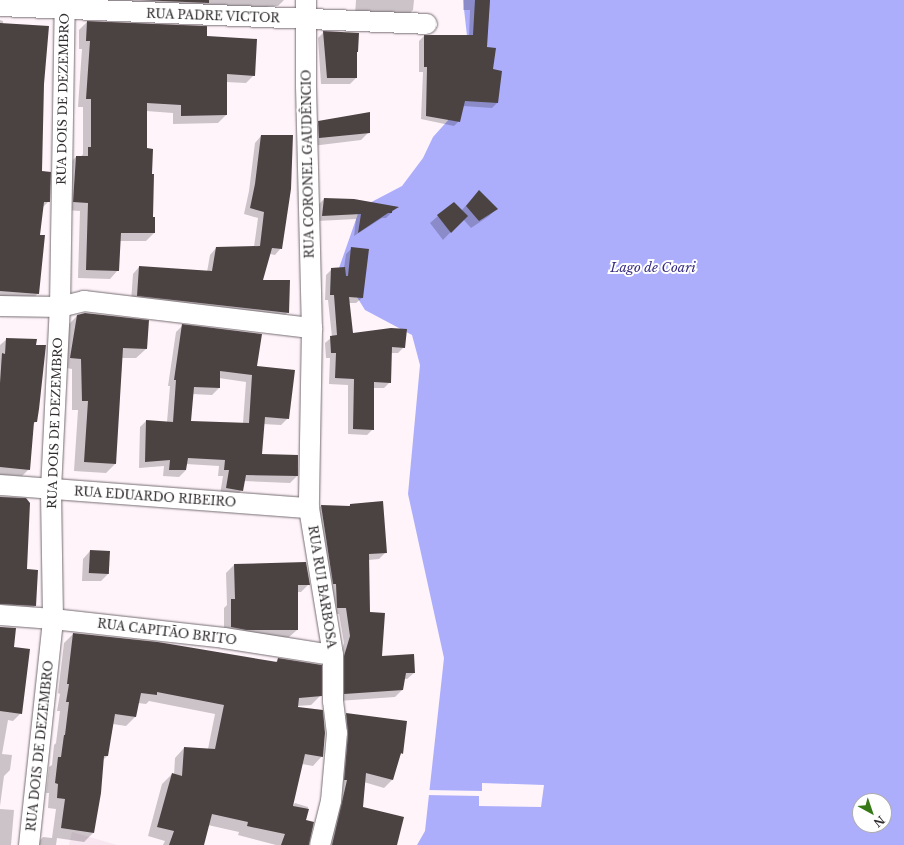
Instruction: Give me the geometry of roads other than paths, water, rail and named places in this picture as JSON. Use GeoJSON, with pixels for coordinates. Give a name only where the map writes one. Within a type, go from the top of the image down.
{"type":"FeatureCollection","features":[{"type":"Feature","properties":{"kind":"street","name":"RUA CORONEL GAUDÊNCIO"},"geometry":{"type":"LineString","coordinates":[[306,0],[306,86],[312,328]]}},
{"type":"Feature","properties":{"kind":"street","name":"RUA PADRE VICTOR"},"geometry":{"type":"LineString","coordinates":[[0,6],[65,5],[306,20],[427,24]]}},
{"type":"Feature","properties":{"kind":"street","name":"RUA DOIS DE DEZEMBRO"},"geometry":{"type":"LineString","coordinates":[[29,845],[53,619],[51,490],[60,307],[65,5]]}},
{"type":"Feature","properties":{"kind":"street"},"geometry":{"type":"LineString","coordinates":[[0,306],[60,307],[84,301],[102,302],[312,328]]}},
{"type":"Feature","properties":{"kind":"street","name":"RUA RUI BARBOSA"},"geometry":{"type":"LineString","coordinates":[[312,328],[309,508],[333,655],[334,700],[337,733],[331,801],[320,845]]}},
{"type":"Feature","properties":{"kind":"street","name":"RUA EDUARDO RIBEIRO"},"geometry":{"type":"LineString","coordinates":[[0,485],[51,490],[309,508]]}},
{"type":"Feature","properties":{"kind":"street","name":"RUA CAPITÃO BRITO"},"geometry":{"type":"LineString","coordinates":[[0,616],[53,619],[224,638],[333,655]]}},
{"type":"Feature","properties":{"kind":"water","name":"Lago de Coari"},"geometry":{"type":"Polygon","coordinates":[[[463,0],[904,0],[904,845],[417,845],[425,831],[444,658],[408,494],[420,365],[412,335],[365,310],[339,268],[360,208],[402,186],[423,158],[433,137],[460,107],[471,72],[463,0]]]}}]}
